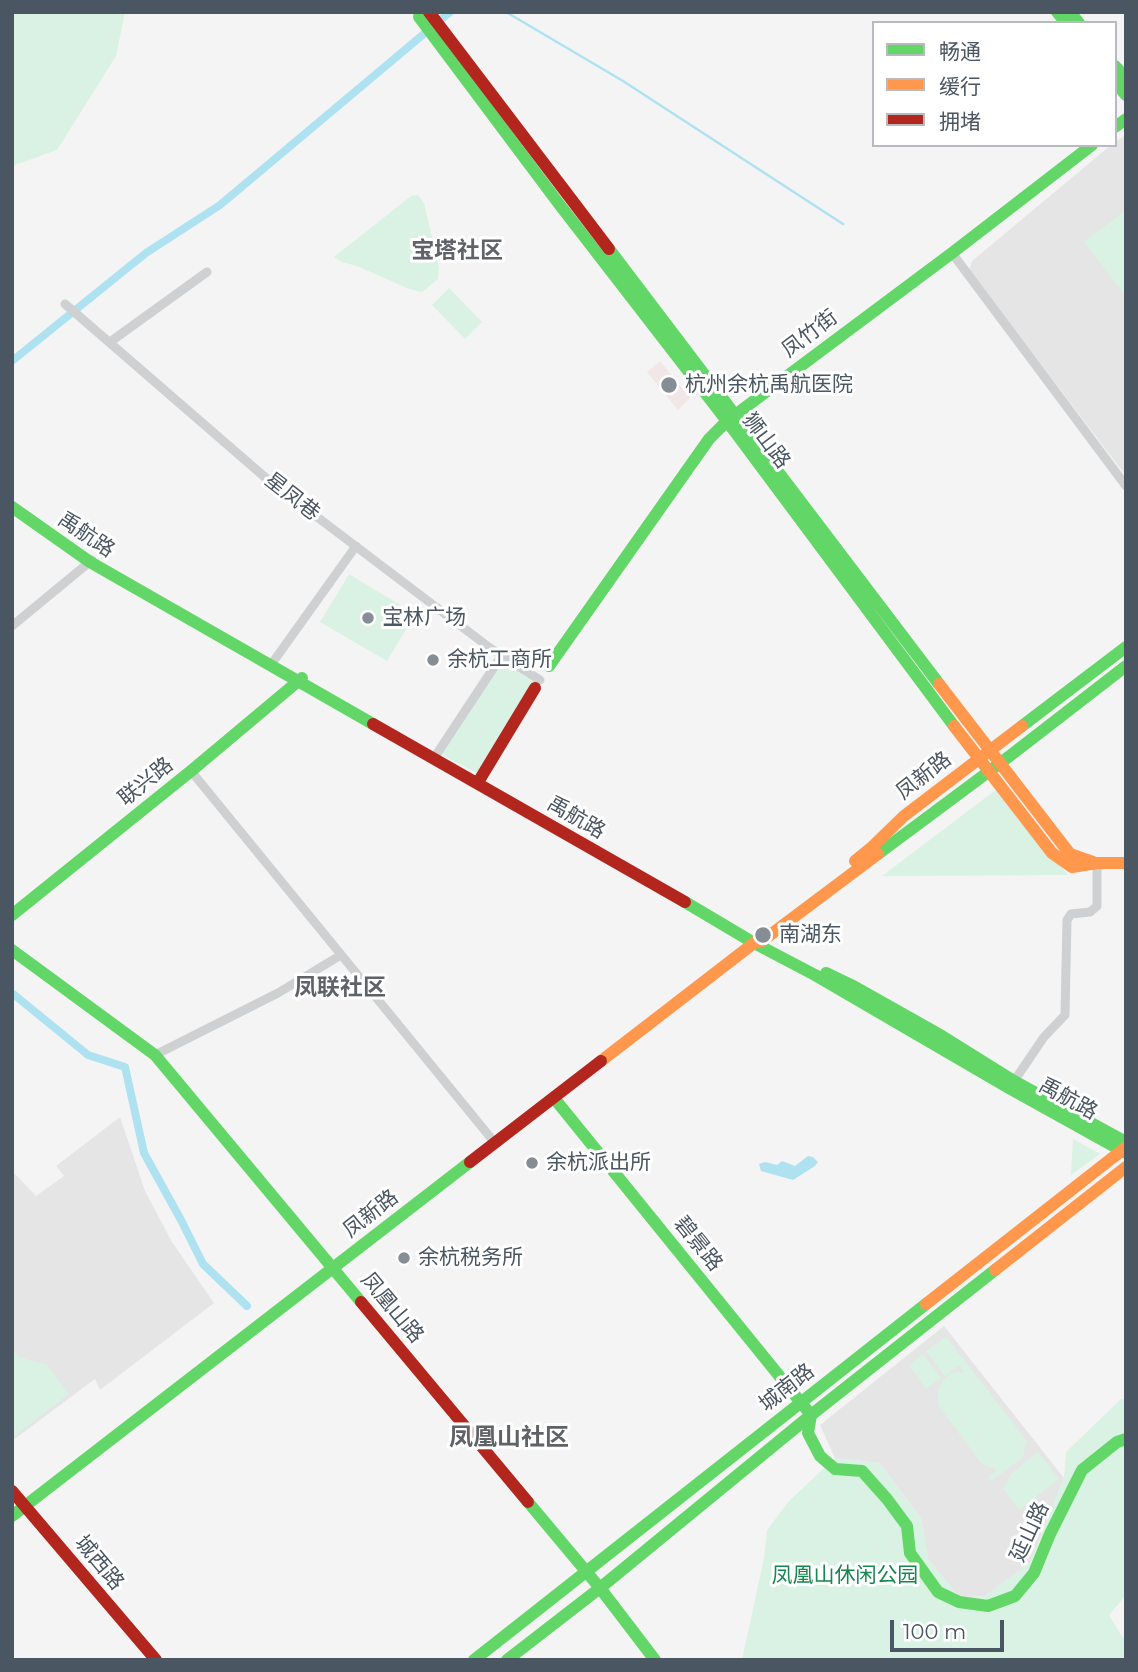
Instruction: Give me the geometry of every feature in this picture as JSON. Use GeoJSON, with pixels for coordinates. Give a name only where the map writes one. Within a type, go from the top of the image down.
{"type":"FeatureCollection","features":[{"type":"Feature","properties":{"kind":"main road","name":"狮山路"},"geometry":{"type":"LineString","coordinates":[[423,14],[559,204],[732,418],[995,766],[1052,853],[1072,867],[1097,863],[1126,863]]}},
{"type":"Feature","properties":{"kind":"main road","name":"凤竹街"},"geometry":{"type":"LineString","coordinates":[[549,667],[709,439],[732,418],[1089,147]]}},
{"type":"Feature","properties":{"kind":"main road","name":"禹航路"},"geometry":{"type":"LineString","coordinates":[[12,499],[92,560],[300,680],[729,919],[758,941]]}},
{"type":"Feature","properties":{"kind":"main road","name":"禹航路"},"geometry":{"type":"LineString","coordinates":[[12,507],[92,560],[489,790],[1125,1149]]}},
{"type":"Feature","properties":{"kind":"main road","name":"凤新路"},"geometry":{"type":"LineString","coordinates":[[758,941],[871,848],[904,816],[1126,647]]}},
{"type":"Feature","properties":{"kind":"main road","name":"凤新路"},"geometry":{"type":"LineString","coordinates":[[12,1516],[758,941],[1126,666]]}},
{"type":"Feature","properties":{"kind":"main road","name":"联兴路"},"geometry":{"type":"LineString","coordinates":[[12,915],[300,680]]}},
{"type":"Feature","properties":{"kind":"main road"},"geometry":{"type":"LineString","coordinates":[[480,779],[536,680]]}},
{"type":"Feature","properties":{"kind":"main road","name":"凤凰山路"},"geometry":{"type":"LineString","coordinates":[[12,950],[155,1055],[586,1571],[655,1660]]}},
{"type":"Feature","properties":{"kind":"main road","name":"碧景路"},"geometry":{"type":"LineString","coordinates":[[554,1098],[811,1415]]}},
{"type":"Feature","properties":{"kind":"main road","name":"城南路"},"geometry":{"type":"LineString","coordinates":[[474,1660],[1125,1149]]}},
{"type":"Feature","properties":{"kind":"main road","name":"城南路"},"geometry":{"type":"LineString","coordinates":[[507,1660],[600,1588],[811,1415],[1126,1167]]}},
{"type":"Feature","properties":{"kind":"main road","name":"延山路"},"geometry":{"type":"LineString","coordinates":[[811,1415],[808,1433],[820,1456],[835,1469],[862,1471],[887,1499],[907,1526],[910,1553],[938,1592],[959,1602],[988,1606],[1015,1596],[1034,1573],[1082,1470],[1117,1442],[1126,1439]]}},
{"type":"Feature","properties":{"kind":"main road","name":"城西路"},"geometry":{"type":"LineString","coordinates":[[12,1491],[156,1660]]}},
{"type":"Feature","properties":{"kind":"street"},"geometry":{"type":"LineString","coordinates":[[951,253],[1126,486]]}},
{"type":"Feature","properties":{"kind":"street"},"geometry":{"type":"LineString","coordinates":[[110,342],[207,272]]}},
{"type":"Feature","properties":{"kind":"street","name":"星凤巷"},"geometry":{"type":"LineString","coordinates":[[65,304],[267,479],[536,680]]}},
{"type":"Feature","properties":{"kind":"street"},"geometry":{"type":"LineString","coordinates":[[273,662],[356,547]]}},
{"type":"Feature","properties":{"kind":"street"},"geometry":{"type":"LineString","coordinates":[[12,626],[92,560]]}},
{"type":"Feature","properties":{"kind":"street"},"geometry":{"type":"LineString","coordinates":[[436,755],[502,655]]}},
{"type":"Feature","properties":{"kind":"street"},"geometry":{"type":"LineString","coordinates":[[536,680],[549,667]]}},
{"type":"Feature","properties":{"kind":"street"},"geometry":{"type":"LineString","coordinates":[[191,771],[495,1143]]}},
{"type":"Feature","properties":{"kind":"street"},"geometry":{"type":"LineString","coordinates":[[1012,1084],[1044,1037],[1065,1015],[1066,920],[1071,914],[1090,912],[1097,906],[1097,863]]}},
{"type":"Feature","properties":{"kind":"street"},"geometry":{"type":"LineString","coordinates":[[155,1055],[278,993],[341,955]]}},
{"type":"Feature","properties":{"kind":"shaded area"},"geometry":{"type":"Polygon","coordinates":[[[1126,135],[1126,476],[969,270],[972,261],[1109,147],[1117,147],[1117,141],[1126,135]]]}},
{"type":"Feature","properties":{"kind":"shaded area","name":"杭州余杭禹航医院"},"geometry":{"type":"Polygon","coordinates":[[[660,361],[690,398],[678,410],[647,372],[660,361]]]}},
{"type":"Feature","properties":{"kind":"shaded area"},"geometry":{"type":"Polygon","coordinates":[[[120,1117],[145,1191],[172,1242],[214,1303],[100,1390],[95,1379],[12,1441],[12,1171],[36,1196],[64,1176],[56,1166],[120,1117]]]}},
{"type":"Feature","properties":{"kind":"shaded area"},"geometry":{"type":"Polygon","coordinates":[[[944,1326],[1064,1478],[1030,1563],[985,1596],[960,1598],[928,1559],[921,1518],[879,1463],[835,1458],[820,1425],[944,1326]]]}},
{"type":"Feature","properties":{"kind":"green space"},"geometry":{"type":"Polygon","coordinates":[[[12,12],[125,12],[116,56],[57,150],[12,166],[12,12]]]}},
{"type":"Feature","properties":{"kind":"green space"},"geometry":{"type":"Polygon","coordinates":[[[418,195],[424,203],[439,267],[438,279],[422,292],[334,257],[411,196],[418,195]]]}},
{"type":"Feature","properties":{"kind":"green space"},"geometry":{"type":"Polygon","coordinates":[[[1126,210],[1126,296],[1084,242],[1126,210]]]}},
{"type":"Feature","properties":{"kind":"green space"},"geometry":{"type":"Polygon","coordinates":[[[449,288],[482,322],[465,339],[432,305],[449,288]]]}},
{"type":"Feature","properties":{"kind":"green space","name":"宝林广场"},"geometry":{"type":"Polygon","coordinates":[[[349,574],[415,614],[387,661],[320,622],[349,574]]]}},
{"type":"Feature","properties":{"kind":"green space"},"geometry":{"type":"Polygon","coordinates":[[[503,661],[538,678],[479,774],[440,754],[503,661]]]}},
{"type":"Feature","properties":{"kind":"green space"},"geometry":{"type":"Polygon","coordinates":[[[1002,789],[1068,875],[882,876],[993,792],[1002,789]]]}},
{"type":"Feature","properties":{"kind":"green space"},"geometry":{"type":"Polygon","coordinates":[[[1073,1139],[1100,1154],[1071,1175],[1073,1139]]]}},
{"type":"Feature","properties":{"kind":"green space"},"geometry":{"type":"Polygon","coordinates":[[[946,1337],[1028,1442],[1025,1444],[1023,1457],[991,1481],[988,1477],[995,1469],[981,1463],[938,1405],[938,1391],[943,1380],[951,1373],[964,1372],[959,1365],[945,1376],[926,1351],[946,1337]]]}},
{"type":"Feature","properties":{"kind":"green space"},"geometry":{"type":"Polygon","coordinates":[[[12,1348],[19,1357],[47,1365],[69,1394],[12,1438],[12,1348]]]}},
{"type":"Feature","properties":{"kind":"green space"},"geometry":{"type":"Polygon","coordinates":[[[923,1354],[941,1378],[926,1389],[909,1365],[923,1354]]]}},
{"type":"Feature","properties":{"kind":"green space","name":"凤凰山休闲公园"},"geometry":{"type":"Polygon","coordinates":[[[1121,1399],[1126,1400],[1126,1595],[1109,1615],[1126,1639],[1126,1660],[742,1660],[764,1558],[767,1530],[789,1501],[835,1458],[879,1463],[921,1518],[928,1559],[960,1598],[985,1596],[1030,1562],[1064,1478],[1066,1452],[1121,1399]]]}},
{"type":"Feature","properties":{"kind":"green space"},"geometry":{"type":"Polygon","coordinates":[[[1038,1452],[1059,1479],[1019,1510],[1003,1489],[1012,1473],[1038,1452]]]}},
{"type":"Feature","properties":{"kind":"water"},"geometry":{"type":"Polygon","coordinates":[[[808,1156],[818,1162],[793,1180],[761,1171],[759,1164],[765,1162],[777,1165],[782,1161],[795,1166],[808,1156]]]}},
{"type":"Feature","properties":{"kind":"waterway"},"geometry":{"type":"LineString","coordinates":[[12,361],[146,253],[220,205],[450,12]]}},
{"type":"Feature","properties":{"kind":"waterway"},"geometry":{"type":"LineString","coordinates":[[506,12],[623,81],[843,224]]}},
{"type":"Feature","properties":{"kind":"waterway"},"geometry":{"type":"LineString","coordinates":[[12,993],[88,1055],[125,1067],[144,1153],[203,1264],[247,1306]]}},
{"type":"Feature","properties":{"kind":"traffic: fast"},"geometry":{"type":"LineString","coordinates":[[420,12],[419,17],[727,421],[954,726]]}},
{"type":"Feature","properties":{"kind":"traffic: fast"},"geometry":{"type":"LineString","coordinates":[[1057,12],[1064,21]]}},
{"type":"Feature","properties":{"kind":"traffic: fast"},"geometry":{"type":"LineString","coordinates":[[1070,12],[1077,21]]}},
{"type":"Feature","properties":{"kind":"traffic: fast"},"geometry":{"type":"LineString","coordinates":[[1117,68],[1126,78]]}},
{"type":"Feature","properties":{"kind":"traffic: fast"},"geometry":{"type":"LineString","coordinates":[[1117,84],[1126,95]]}},
{"type":"Feature","properties":{"kind":"traffic: fast"},"geometry":{"type":"LineString","coordinates":[[1117,126],[1126,119]]}},
{"type":"Feature","properties":{"kind":"traffic: fast"},"geometry":{"type":"LineString","coordinates":[[549,666],[709,439],[727,421],[1089,147]]}},
{"type":"Feature","properties":{"kind":"traffic: fast"},"geometry":{"type":"LineString","coordinates":[[609,249],[939,684]]}},
{"type":"Feature","properties":{"kind":"traffic: fast"},"geometry":{"type":"LineString","coordinates":[[12,507],[90,562],[373,724]]}},
{"type":"Feature","properties":{"kind":"traffic: fast"},"geometry":{"type":"LineString","coordinates":[[1022,726],[1126,647]]}},
{"type":"Feature","properties":{"kind":"traffic: fast"},"geometry":{"type":"LineString","coordinates":[[878,854],[1126,666]]}},
{"type":"Feature","properties":{"kind":"traffic: fast"},"geometry":{"type":"LineString","coordinates":[[12,915],[302,678]]}},
{"type":"Feature","properties":{"kind":"traffic: fast"},"geometry":{"type":"LineString","coordinates":[[685,902],[1126,1153]]}},
{"type":"Feature","properties":{"kind":"traffic: fast"},"geometry":{"type":"LineString","coordinates":[[12,950],[155,1055],[361,1302]]}},
{"type":"Feature","properties":{"kind":"traffic: fast"},"geometry":{"type":"LineString","coordinates":[[826,973],[1126,1142]]}},
{"type":"Feature","properties":{"kind":"traffic: fast"},"geometry":{"type":"LineString","coordinates":[[554,1098],[811,1415],[808,1433],[820,1456],[835,1469],[862,1471],[887,1499],[907,1526],[910,1553],[938,1592],[959,1602],[988,1606],[1015,1596],[1034,1573],[1082,1470],[1117,1442],[1126,1439]]}},
{"type":"Feature","properties":{"kind":"traffic: fast"},"geometry":{"type":"LineString","coordinates":[[12,1516],[470,1162]]}},
{"type":"Feature","properties":{"kind":"traffic: fast"},"geometry":{"type":"LineString","coordinates":[[507,1660],[995,1270]]}},
{"type":"Feature","properties":{"kind":"traffic: fast"},"geometry":{"type":"LineString","coordinates":[[474,1660],[926,1304]]}},
{"type":"Feature","properties":{"kind":"traffic: fast"},"geometry":{"type":"LineString","coordinates":[[528,1502],[600,1588],[655,1660]]}},
{"type":"Feature","properties":{"kind":"traffic: slow"},"geometry":{"type":"LineString","coordinates":[[939,684],[1070,854],[1093,862]]}},
{"type":"Feature","properties":{"kind":"traffic: slow"},"geometry":{"type":"LineString","coordinates":[[954,726],[1052,853],[1072,867],[1097,863],[1126,863]]}},
{"type":"Feature","properties":{"kind":"traffic: slow"},"geometry":{"type":"LineString","coordinates":[[855,861],[904,816],[1022,726]]}},
{"type":"Feature","properties":{"kind":"traffic: slow"},"geometry":{"type":"LineString","coordinates":[[601,1061],[754,943],[762,941],[878,854]]}},
{"type":"Feature","properties":{"kind":"traffic: slow"},"geometry":{"type":"LineString","coordinates":[[926,1304],[1125,1148]]}},
{"type":"Feature","properties":{"kind":"traffic: slow"},"geometry":{"type":"LineString","coordinates":[[995,1270],[1126,1167]]}},
{"type":"Feature","properties":{"kind":"traffic: jam"},"geometry":{"type":"LineString","coordinates":[[429,12],[609,249]]}},
{"type":"Feature","properties":{"kind":"traffic: jam"},"geometry":{"type":"LineString","coordinates":[[480,779],[535,688]]}},
{"type":"Feature","properties":{"kind":"traffic: jam"},"geometry":{"type":"LineString","coordinates":[[373,724],[685,902]]}},
{"type":"Feature","properties":{"kind":"traffic: jam"},"geometry":{"type":"LineString","coordinates":[[470,1162],[601,1061]]}},
{"type":"Feature","properties":{"kind":"traffic: jam"},"geometry":{"type":"LineString","coordinates":[[361,1302],[528,1502]]}},
{"type":"Feature","properties":{"kind":"traffic: jam"},"geometry":{"type":"LineString","coordinates":[[12,1491],[156,1660]]}},
{"type":"Feature","properties":{"kind":"place","name":"杭州余杭禹航医院"},"geometry":{"type":"Point","coordinates":[669,385]}},
{"type":"Feature","properties":{"kind":"place","name":"宝林广场"},"geometry":{"type":"Point","coordinates":[368,618]}},
{"type":"Feature","properties":{"kind":"place","name":"余杭工商所"},"geometry":{"type":"Point","coordinates":[433,660]}},
{"type":"Feature","properties":{"kind":"place","name":"南湖东"},"geometry":{"type":"Point","coordinates":[763,935]}},
{"type":"Feature","properties":{"kind":"place","name":"余杭派出所"},"geometry":{"type":"Point","coordinates":[532,1163]}},
{"type":"Feature","properties":{"kind":"place","name":"余杭税务所"},"geometry":{"type":"Point","coordinates":[404,1258]}},
{"type":"Feature","properties":{"kind":"district","name":"宝塔社区"},"geometry":{"type":"Point","coordinates":[457,251]}},
{"type":"Feature","properties":{"kind":"district","name":"凤联社区"},"geometry":{"type":"Point","coordinates":[340,988]}},
{"type":"Feature","properties":{"kind":"district","name":"凤凰山社区"},"geometry":{"type":"Point","coordinates":[509,1438]}}]}
